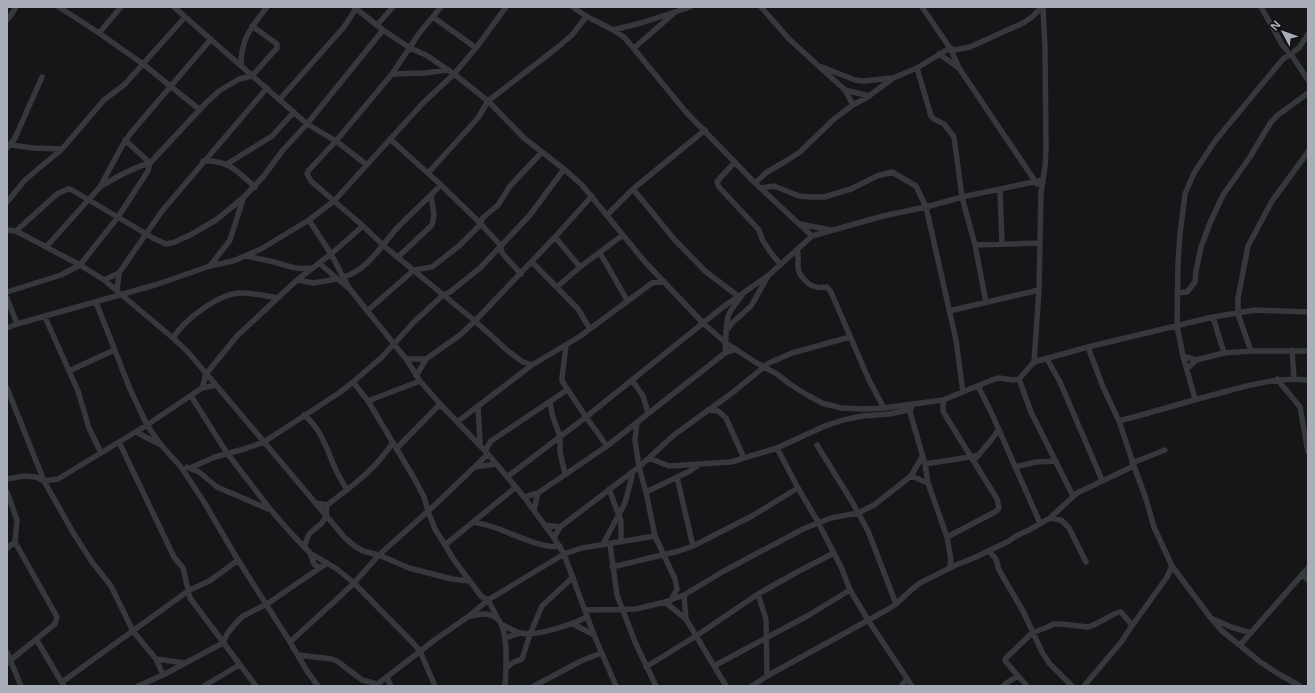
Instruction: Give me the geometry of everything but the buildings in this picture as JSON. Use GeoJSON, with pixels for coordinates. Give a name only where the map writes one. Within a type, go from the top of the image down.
{"type":"FeatureCollection","features":[{"type":"Feature","properties":{"kind":"street"},"geometry":{"type":"LineString","coordinates":[[7,20],[12,15],[16,7]]}},
{"type":"Feature","properties":{"kind":"street"},"geometry":{"type":"LineString","coordinates":[[59,7],[143,64],[200,110]]}},
{"type":"Feature","properties":{"kind":"street"},"geometry":{"type":"LineString","coordinates":[[99,33],[121,7]]}},
{"type":"Feature","properties":{"kind":"street"},"geometry":{"type":"LineString","coordinates":[[174,7],[307,124],[336,141],[367,165]]}},
{"type":"Feature","properties":{"kind":"street"},"geometry":{"type":"LineString","coordinates":[[241,66],[242,47],[245,39],[252,26],[267,7]]}},
{"type":"Feature","properties":{"kind":"street"},"geometry":{"type":"LineString","coordinates":[[377,25],[393,7]]}},
{"type":"Feature","properties":{"kind":"street"},"geometry":{"type":"LineString","coordinates":[[441,7],[392,74],[336,141],[306,174],[311,181],[384,246],[475,321],[508,351],[523,362],[532,365]]}},
{"type":"Feature","properties":{"kind":"street"},"geometry":{"type":"LineString","coordinates":[[7,328],[96,302],[119,293],[156,285],[210,266],[233,261],[261,249],[309,220],[334,201],[423,103],[454,74],[476,48],[506,7]]}},
{"type":"Feature","properties":{"kind":"street"},"geometry":{"type":"LineString","coordinates":[[573,7],[586,17],[613,30],[625,38],[686,112],[760,188],[812,236]]}},
{"type":"Feature","properties":{"kind":"street"},"geometry":{"type":"LineString","coordinates":[[634,48],[682,7]]}},
{"type":"Feature","properties":{"kind":"street"},"geometry":{"type":"LineString","coordinates":[[613,30],[641,24],[690,7]]}},
{"type":"Feature","properties":{"kind":"street"},"geometry":{"type":"LineString","coordinates":[[761,7],[789,39],[845,90],[853,105]]}},
{"type":"Feature","properties":{"kind":"street"},"geometry":{"type":"LineString","coordinates":[[922,7],[950,48],[959,68],[1036,182],[1040,192]]}},
{"type":"Feature","properties":{"kind":"street"},"geometry":{"type":"LineString","coordinates":[[755,183],[767,172],[800,152],[829,123],[893,78],[917,68],[950,48],[955,50],[970,47],[1023,23],[1032,17],[1042,7]]}},
{"type":"Feature","properties":{"kind":"street"},"geometry":{"type":"LineString","coordinates":[[1034,362],[1039,290],[1040,192],[1043,180],[1046,149],[1045,48],[1042,7]]}},
{"type":"Feature","properties":{"kind":"street"},"geometry":{"type":"LineString","coordinates":[[1260,7],[1283,46],[1291,54],[1307,76]]}},
{"type":"Feature","properties":{"kind":"street"},"geometry":{"type":"LineString","coordinates":[[280,99],[344,27],[356,8],[383,30],[410,48],[426,55],[454,74],[488,101],[524,138],[564,169],[592,196],[657,274],[704,324],[726,343],[822,403],[841,408],[884,408],[943,400],[999,378],[1013,380],[1019,379],[1034,362],[1088,347],[1213,317],[1255,310],[1308,312]]}},
{"type":"Feature","properties":{"kind":"street"},"geometry":{"type":"LineString","coordinates":[[7,202],[25,180],[62,149],[104,100],[125,84],[185,17]]}},
{"type":"Feature","properties":{"kind":"street"},"geometry":{"type":"LineString","coordinates":[[433,17],[476,48]]}},
{"type":"Feature","properties":{"kind":"street"},"geometry":{"type":"LineString","coordinates":[[428,173],[478,118],[488,101],[572,35],[586,17]]}},
{"type":"Feature","properties":{"kind":"street"},"geometry":{"type":"LineString","coordinates":[[7,292],[61,275],[80,265],[118,217],[148,170],[150,163],[219,91],[239,79],[252,76],[278,47],[277,44],[252,26]]}},
{"type":"Feature","properties":{"kind":"street"},"geometry":{"type":"LineString","coordinates":[[16,231],[56,194],[62,190],[68,189],[166,244],[175,242],[192,234],[216,220],[255,187],[383,30]]}},
{"type":"Feature","properties":{"kind":"street"},"geometry":{"type":"LineString","coordinates":[[1195,399],[1183,356],[1177,326],[1180,234],[1183,204],[1189,183],[1215,141],[1283,59],[1299,48],[1308,34]]}},
{"type":"Feature","properties":{"kind":"street"},"geometry":{"type":"LineString","coordinates":[[46,247],[100,187],[125,140],[211,39]]}},
{"type":"Feature","properties":{"kind":"street"},"geometry":{"type":"LineString","coordinates":[[1283,46],[1283,59]]}},
{"type":"Feature","properties":{"kind":"street"},"geometry":{"type":"LineString","coordinates":[[939,54],[959,68]]}},
{"type":"Feature","properties":{"kind":"street"},"geometry":{"type":"LineString","coordinates":[[820,66],[859,80],[893,78]]}},
{"type":"Feature","properties":{"kind":"street"},"geometry":{"type":"LineString","coordinates":[[917,68],[931,116],[944,124],[954,137],[962,197],[975,245],[986,302]]}},
{"type":"Feature","properties":{"kind":"street"},"geometry":{"type":"LineString","coordinates":[[392,74],[424,73],[447,70]]}},
{"type":"Feature","properties":{"kind":"street"},"geometry":{"type":"LineString","coordinates":[[9,147],[15,138],[42,77]]}},
{"type":"Feature","properties":{"kind":"street"},"geometry":{"type":"LineString","coordinates":[[119,293],[120,273],[162,211],[203,161],[267,88]]}},
{"type":"Feature","properties":{"kind":"street"},"geometry":{"type":"LineString","coordinates":[[845,90],[869,96]]}},
{"type":"Feature","properties":{"kind":"street"},"geometry":{"type":"LineString","coordinates":[[1177,293],[1187,292],[1195,282],[1201,247],[1223,195],[1250,157],[1271,122],[1308,92]]}},
{"type":"Feature","properties":{"kind":"street"},"geometry":{"type":"LineString","coordinates":[[227,164],[272,136],[294,112]]}},
{"type":"Feature","properties":{"kind":"street"},"geometry":{"type":"LineString","coordinates":[[607,215],[633,189],[705,130]]}},
{"type":"Feature","properties":{"kind":"street"},"geometry":{"type":"LineString","coordinates":[[390,139],[481,224],[501,246],[502,253],[521,274]]}},
{"type":"Feature","properties":{"kind":"street"},"geometry":{"type":"LineString","coordinates":[[125,140],[150,163]]}},
{"type":"Feature","properties":{"kind":"street"},"geometry":{"type":"LineString","coordinates":[[9,147],[62,149]]}},
{"type":"Feature","properties":{"kind":"street"},"geometry":{"type":"LineString","coordinates":[[367,311],[414,270],[432,267],[459,246],[481,224],[484,216],[498,205],[510,186],[542,152]]}},
{"type":"Feature","properties":{"kind":"street"},"geometry":{"type":"LineString","coordinates":[[1251,351],[1238,314],[1239,290],[1248,246],[1272,201],[1308,152]]}},
{"type":"Feature","properties":{"kind":"street"},"geometry":{"type":"LineString","coordinates":[[203,161],[227,164],[255,187]]}},
{"type":"Feature","properties":{"kind":"street"},"geometry":{"type":"LineString","coordinates":[[734,162],[717,182],[759,230],[767,247],[780,264]]}},
{"type":"Feature","properties":{"kind":"street"},"geometry":{"type":"LineString","coordinates":[[100,187],[138,166],[150,163]]}},
{"type":"Feature","properties":{"kind":"street"},"geometry":{"type":"LineString","coordinates":[[190,468],[228,453],[264,442],[354,382],[382,357],[443,295],[450,292],[480,268],[530,215],[564,169]]}},
{"type":"Feature","properties":{"kind":"street"},"geometry":{"type":"LineString","coordinates":[[760,188],[774,186],[799,196],[824,197],[851,189],[877,176],[892,172],[916,186],[926,206],[956,340],[963,392]]}},
{"type":"Feature","properties":{"kind":"street"},"geometry":{"type":"LineString","coordinates":[[507,477],[741,295],[769,275],[812,236],[883,216],[1043,180]]}},
{"type":"Feature","properties":{"kind":"street"},"geometry":{"type":"LineString","coordinates":[[344,277],[351,275],[364,265],[384,246],[400,225],[441,185]]}},
{"type":"Feature","properties":{"kind":"street"},"geometry":{"type":"LineString","coordinates":[[633,189],[674,239],[705,271],[741,295]]}},
{"type":"Feature","properties":{"kind":"street"},"geometry":{"type":"LineString","coordinates":[[1000,189],[1002,244]]}},
{"type":"Feature","properties":{"kind":"street"},"geometry":{"type":"LineString","coordinates":[[398,257],[432,225],[434,215],[431,195]]}},
{"type":"Feature","properties":{"kind":"street"},"geometry":{"type":"LineString","coordinates":[[368,401],[418,378],[426,359],[460,335],[475,321],[556,237],[592,196]]}},
{"type":"Feature","properties":{"kind":"street"},"geometry":{"type":"LineString","coordinates":[[210,266],[230,240],[243,198]]}},
{"type":"Feature","properties":{"kind":"street"},"geometry":{"type":"LineString","coordinates":[[309,220],[331,254],[349,288],[406,359],[418,378],[457,422],[479,442],[524,497],[560,546],[601,653],[616,686]]}},
{"type":"Feature","properties":{"kind":"street"},"geometry":{"type":"LineString","coordinates":[[799,224],[832,230]]}},
{"type":"Feature","properties":{"kind":"street"},"geometry":{"type":"LineString","coordinates":[[202,388],[206,374],[237,336],[297,280],[314,268],[363,226]]}},
{"type":"Feature","properties":{"kind":"street"},"geometry":{"type":"LineString","coordinates":[[7,230],[16,231],[80,265],[104,280],[173,338],[187,351],[345,538],[356,547],[409,568],[470,581]]}},
{"type":"Feature","properties":{"kind":"street"},"geometry":{"type":"LineString","coordinates":[[558,287],[580,267],[623,235]]}},
{"type":"Feature","properties":{"kind":"street"},"geometry":{"type":"LineString","coordinates":[[556,237],[580,267]]}},
{"type":"Feature","properties":{"kind":"street"},"geometry":{"type":"LineString","coordinates":[[142,239],[153,238]]}},
{"type":"Feature","properties":{"kind":"street"},"geometry":{"type":"LineString","coordinates":[[975,245],[1040,243]]}},
{"type":"Feature","properties":{"kind":"street"},"geometry":{"type":"LineString","coordinates":[[797,250],[799,272],[811,285],[830,289],[868,380],[884,408]]}},
{"type":"Feature","properties":{"kind":"street"},"geometry":{"type":"LineString","coordinates":[[600,253],[627,300]]}},
{"type":"Feature","properties":{"kind":"street"},"geometry":{"type":"LineString","coordinates":[[245,256],[295,268],[314,268]]}},
{"type":"Feature","properties":{"kind":"street"},"geometry":{"type":"LineString","coordinates":[[532,262],[578,309],[590,329]]}},
{"type":"Feature","properties":{"kind":"street"},"geometry":{"type":"LineString","coordinates":[[319,263],[349,288]]}},
{"type":"Feature","properties":{"kind":"street"},"geometry":{"type":"LineString","coordinates":[[104,280],[120,273]]}},
{"type":"Feature","properties":{"kind":"street"},"geometry":{"type":"LineString","coordinates":[[652,283],[657,274]]}},
{"type":"Feature","properties":{"kind":"street"},"geometry":{"type":"LineString","coordinates":[[726,331],[732,323],[751,306],[769,275]]}},
{"type":"Feature","properties":{"kind":"street"},"geometry":{"type":"LineString","coordinates":[[297,280],[314,283],[336,278]]}},
{"type":"Feature","properties":{"kind":"street"},"geometry":{"type":"LineString","coordinates":[[457,422],[532,365],[590,329],[627,300],[652,283],[664,281]]}},
{"type":"Feature","properties":{"kind":"street"},"geometry":{"type":"LineString","coordinates":[[949,311],[1039,290]]}},
{"type":"Feature","properties":{"kind":"street"},"geometry":{"type":"LineString","coordinates":[[173,338],[178,329],[186,321],[223,296],[240,293],[278,298]]}},
{"type":"Feature","properties":{"kind":"street"},"geometry":{"type":"LineString","coordinates":[[725,353],[726,331],[730,313],[741,295]]}},
{"type":"Feature","properties":{"kind":"street"},"geometry":{"type":"LineString","coordinates":[[7,298],[17,324]]}},
{"type":"Feature","properties":{"kind":"street"},"geometry":{"type":"LineString","coordinates":[[96,302],[130,389],[147,425],[161,445],[181,467],[204,502],[238,560],[267,604],[307,671],[318,686]]}},
{"type":"Feature","properties":{"kind":"street"},"geometry":{"type":"LineString","coordinates":[[45,317],[78,391],[89,428],[101,453]]}},
{"type":"Feature","properties":{"kind":"street"},"geometry":{"type":"LineString","coordinates":[[1213,317],[1224,353]]}},
{"type":"Feature","properties":{"kind":"street"},"geometry":{"type":"LineString","coordinates":[[554,538],[560,527],[609,489],[631,475],[674,435],[732,393],[763,367],[792,353],[850,337]]}},
{"type":"Feature","properties":{"kind":"street"},"geometry":{"type":"LineString","coordinates":[[566,345],[562,378],[567,390],[607,446]]}},
{"type":"Feature","properties":{"kind":"street"},"geometry":{"type":"LineString","coordinates":[[1088,347],[1103,387],[1119,421],[1154,527],[1172,566],[1210,617],[1229,637],[1259,661],[1300,686]]}},
{"type":"Feature","properties":{"kind":"street"},"geometry":{"type":"LineString","coordinates":[[69,371],[114,350]]}},
{"type":"Feature","properties":{"kind":"street"},"geometry":{"type":"LineString","coordinates":[[524,497],[538,493],[607,446],[725,353],[736,350]]}},
{"type":"Feature","properties":{"kind":"street"},"geometry":{"type":"LineString","coordinates":[[1183,356],[1196,360],[1224,353],[1292,350],[1308,351]]}},
{"type":"Feature","properties":{"kind":"street"},"geometry":{"type":"LineString","coordinates":[[1292,350],[1294,378]]}},
{"type":"Feature","properties":{"kind":"street"},"geometry":{"type":"LineString","coordinates":[[406,359],[426,359]]}},
{"type":"Feature","properties":{"kind":"street"},"geometry":{"type":"LineString","coordinates":[[1047,359],[1060,382],[1102,480]]}},
{"type":"Feature","properties":{"kind":"street"},"geometry":{"type":"LineString","coordinates":[[1187,370],[1196,360]]}},
{"type":"Feature","properties":{"kind":"street"},"geometry":{"type":"LineString","coordinates":[[523,362],[525,371]]}},
{"type":"Feature","properties":{"kind":"street"},"geometry":{"type":"LineString","coordinates":[[755,362],[755,374]]}},
{"type":"Feature","properties":{"kind":"street"},"geometry":{"type":"LineString","coordinates":[[1119,421],[1195,399],[1277,379],[1294,378],[1308,380]]}},
{"type":"Feature","properties":{"kind":"street"},"geometry":{"type":"LineString","coordinates":[[1019,379],[1031,412],[1073,496]]}},
{"type":"Feature","properties":{"kind":"street"},"geometry":{"type":"LineString","coordinates":[[1277,379],[1300,407],[1308,452]]}},
{"type":"Feature","properties":{"kind":"street"},"geometry":{"type":"LineString","coordinates":[[632,380],[643,396],[648,413]]}},
{"type":"Feature","properties":{"kind":"street"},"geometry":{"type":"LineString","coordinates":[[354,382],[368,401],[397,448],[424,497],[436,529],[454,560],[481,596],[488,600],[501,624],[507,650],[505,686]]}},
{"type":"Feature","properties":{"kind":"street"},"geometry":{"type":"LineString","coordinates":[[7,479],[24,476],[36,477],[44,480],[58,479],[136,432],[202,388],[216,385]]}},
{"type":"Feature","properties":{"kind":"street"},"geometry":{"type":"LineString","coordinates":[[978,386],[999,428],[1040,523]]}},
{"type":"Feature","properties":{"kind":"street"},"geometry":{"type":"LineString","coordinates":[[7,388],[44,480],[74,534],[92,562],[111,586],[133,631],[156,659],[162,675]]}},
{"type":"Feature","properties":{"kind":"street"},"geometry":{"type":"LineString","coordinates":[[479,442],[491,441],[567,390]]}},
{"type":"Feature","properties":{"kind":"street"},"geometry":{"type":"LineString","coordinates":[[191,396],[228,453],[270,510],[310,553],[327,563],[354,583],[420,651],[435,686]]}},
{"type":"Feature","properties":{"kind":"street"},"geometry":{"type":"LineString","coordinates":[[943,400],[943,411],[974,456],[974,463],[997,499],[999,508],[995,512],[947,538]]}},
{"type":"Feature","properties":{"kind":"street"},"geometry":{"type":"LineString","coordinates":[[550,402],[552,414],[560,437],[560,452],[565,474]]}},
{"type":"Feature","properties":{"kind":"street"},"geometry":{"type":"LineString","coordinates":[[397,448],[440,404]]}},
{"type":"Feature","properties":{"kind":"street"},"geometry":{"type":"LineString","coordinates":[[902,405],[909,411],[925,464],[928,483],[947,538],[951,560],[948,569]]}},
{"type":"Feature","properties":{"kind":"street"},"geometry":{"type":"LineString","coordinates":[[909,411],[912,405]]}},
{"type":"Feature","properties":{"kind":"street"},"geometry":{"type":"LineString","coordinates":[[478,406],[479,442]]}},
{"type":"Feature","properties":{"kind":"street"},"geometry":{"type":"LineString","coordinates":[[708,410],[718,411],[726,418],[744,458]]}},
{"type":"Feature","properties":{"kind":"street"},"geometry":{"type":"LineString","coordinates":[[649,458],[669,466],[731,462],[777,448],[825,426],[854,417],[909,411]]}},
{"type":"Feature","properties":{"kind":"street"},"geometry":{"type":"LineString","coordinates":[[304,415],[314,424],[321,435],[336,471],[347,490]]}},
{"type":"Feature","properties":{"kind":"street"},"geometry":{"type":"LineString","coordinates":[[637,422],[635,440],[639,467],[646,492],[654,536],[673,573],[677,589],[684,595],[686,619]]}},
{"type":"Feature","properties":{"kind":"street"},"geometry":{"type":"LineString","coordinates":[[925,464],[974,456],[992,439],[999,428]]}},
{"type":"Feature","properties":{"kind":"street"},"geometry":{"type":"LineString","coordinates":[[136,432],[161,445]]}},
{"type":"Feature","properties":{"kind":"street"},"geometry":{"type":"LineString","coordinates":[[992,439],[1003,438]]}},
{"type":"Feature","properties":{"kind":"street"},"geometry":{"type":"LineString","coordinates":[[290,642],[354,583],[379,555],[475,467],[486,452],[491,441]]}},
{"type":"Feature","properties":{"kind":"street"},"geometry":{"type":"LineString","coordinates":[[119,442],[174,557],[183,568],[190,598],[256,686]]}},
{"type":"Feature","properties":{"kind":"street"},"geometry":{"type":"LineString","coordinates":[[316,503],[327,505],[347,490],[383,455],[392,442]]}},
{"type":"Feature","properties":{"kind":"street"},"geometry":{"type":"LineString","coordinates":[[817,445],[854,505],[868,531],[896,604]]}},
{"type":"Feature","properties":{"kind":"street"},"geometry":{"type":"LineString","coordinates":[[777,448],[834,553],[850,590],[912,686]]}},
{"type":"Feature","properties":{"kind":"street"},"geometry":{"type":"LineString","coordinates":[[752,686],[767,676],[896,604],[920,584],[956,565],[964,563],[988,551],[1050,518],[1073,496],[1133,464],[1165,450]]}},
{"type":"Feature","properties":{"kind":"street"},"geometry":{"type":"LineString","coordinates":[[585,610],[648,607],[684,595],[783,539],[818,522],[858,513],[874,505],[911,476],[922,457]]}},
{"type":"Feature","properties":{"kind":"street"},"geometry":{"type":"LineString","coordinates":[[1015,467],[1036,462],[1056,461]]}},
{"type":"Feature","properties":{"kind":"street"},"geometry":{"type":"LineString","coordinates":[[475,467],[496,464]]}},
{"type":"Feature","properties":{"kind":"street"},"geometry":{"type":"LineString","coordinates":[[646,492],[690,471],[698,465]]}},
{"type":"Feature","properties":{"kind":"street"},"geometry":{"type":"LineString","coordinates":[[181,467],[190,468],[198,472],[217,487],[270,510]]}},
{"type":"Feature","properties":{"kind":"street"},"geometry":{"type":"LineString","coordinates":[[631,475],[642,481]]}},
{"type":"Feature","properties":{"kind":"street"},"geometry":{"type":"LineString","coordinates":[[604,544],[625,503],[631,475]]}},
{"type":"Feature","properties":{"kind":"street"},"geometry":{"type":"LineString","coordinates":[[911,476],[928,483]]}},
{"type":"Feature","properties":{"kind":"street"},"geometry":{"type":"LineString","coordinates":[[677,477],[693,546]]}},
{"type":"Feature","properties":{"kind":"street"},"geometry":{"type":"LineString","coordinates":[[445,545],[516,487]]}},
{"type":"Feature","properties":{"kind":"street"},"geometry":{"type":"LineString","coordinates":[[612,567],[679,551],[693,546],[752,516],[798,488]]}},
{"type":"Feature","properties":{"kind":"street"},"geometry":{"type":"LineString","coordinates":[[609,489],[622,526],[620,542]]}},
{"type":"Feature","properties":{"kind":"street"},"geometry":{"type":"LineString","coordinates":[[7,492],[17,520],[15,542],[57,617],[55,624],[8,662]]}},
{"type":"Feature","properties":{"kind":"street"},"geometry":{"type":"LineString","coordinates":[[534,510],[538,493]]}},
{"type":"Feature","properties":{"kind":"street"},"geometry":{"type":"LineString","coordinates":[[424,497],[436,504]]}},
{"type":"Feature","properties":{"kind":"street"},"geometry":{"type":"LineString","coordinates":[[304,547],[309,534],[322,522],[326,516],[327,505]]}},
{"type":"Feature","properties":{"kind":"street"},"geometry":{"type":"LineString","coordinates":[[849,514],[854,505]]}},
{"type":"Feature","properties":{"kind":"street"},"geometry":{"type":"LineString","coordinates":[[1060,509],[1061,520]]}},
{"type":"Feature","properties":{"kind":"street"},"geometry":{"type":"LineString","coordinates":[[1050,518],[1061,520],[1069,528],[1086,562]]}},
{"type":"Feature","properties":{"kind":"street"},"geometry":{"type":"LineString","coordinates":[[474,522],[494,527],[519,537],[552,547],[560,546]]}},
{"type":"Feature","properties":{"kind":"street"},"geometry":{"type":"LineString","coordinates":[[545,525],[560,527]]}},
{"type":"Feature","properties":{"kind":"street"},"geometry":{"type":"LineString","coordinates":[[298,655],[327,658],[337,661],[362,680],[376,685],[469,616],[488,600],[564,554],[582,548],[654,536]]}},
{"type":"Feature","properties":{"kind":"street"},"geometry":{"type":"LineString","coordinates":[[7,548],[15,542]]}},
{"type":"Feature","properties":{"kind":"street"},"geometry":{"type":"LineString","coordinates":[[610,544],[612,567],[621,609],[646,667],[656,686]]}},
{"type":"Feature","properties":{"kind":"street"},"geometry":{"type":"LineString","coordinates":[[988,551],[996,559],[999,570],[1023,611],[1032,633],[1049,662],[1072,686]]}},
{"type":"Feature","properties":{"kind":"street"},"geometry":{"type":"LineString","coordinates":[[310,553],[317,566]]}},
{"type":"Feature","properties":{"kind":"street"},"geometry":{"type":"LineString","coordinates":[[646,667],[696,636],[758,594],[834,553]]}},
{"type":"Feature","properties":{"kind":"street"},"geometry":{"type":"LineString","coordinates":[[36,639],[63,684],[188,591],[211,580],[238,560]]}},
{"type":"Feature","properties":{"kind":"street"},"geometry":{"type":"LineString","coordinates":[[951,560],[956,565]]}},
{"type":"Feature","properties":{"kind":"street"},"geometry":{"type":"LineString","coordinates":[[138,686],[223,643],[227,634],[235,624],[251,611],[267,604],[312,572],[317,566],[327,563]]}},
{"type":"Feature","properties":{"kind":"street"},"geometry":{"type":"LineString","coordinates":[[1084,686],[1122,641],[1167,577],[1172,566]]}},
{"type":"Feature","properties":{"kind":"street"},"geometry":{"type":"LineString","coordinates":[[1240,646],[1308,568]]}},
{"type":"Feature","properties":{"kind":"street"},"geometry":{"type":"LineString","coordinates":[[1302,574],[1308,580]]}},
{"type":"Feature","properties":{"kind":"street"},"geometry":{"type":"LineString","coordinates":[[1167,577],[1180,576]]}},
{"type":"Feature","properties":{"kind":"street"},"geometry":{"type":"LineString","coordinates":[[506,668],[510,664],[522,659],[530,634],[542,606],[573,577]]}},
{"type":"Feature","properties":{"kind":"street"},"geometry":{"type":"LineString","coordinates":[[671,600],[677,589]]}},
{"type":"Feature","properties":{"kind":"street"},"geometry":{"type":"LineString","coordinates":[[714,666],[767,638],[850,590]]}},
{"type":"Feature","properties":{"kind":"street"},"geometry":{"type":"LineString","coordinates":[[758,594],[766,619],[767,676]]}},
{"type":"Feature","properties":{"kind":"street"},"geometry":{"type":"LineString","coordinates":[[182,596],[190,598]]}},
{"type":"Feature","properties":{"kind":"street"},"geometry":{"type":"LineString","coordinates":[[481,596],[482,605]]}},
{"type":"Feature","properties":{"kind":"street"},"geometry":{"type":"LineString","coordinates":[[665,602],[686,619],[726,686]]}},
{"type":"Feature","properties":{"kind":"street"},"geometry":{"type":"LineString","coordinates":[[1027,686],[1005,659],[1032,633],[1054,624],[1088,627],[1093,626],[1105,617],[1119,612],[1121,612],[1132,626]]}},
{"type":"Feature","properties":{"kind":"street"},"geometry":{"type":"LineString","coordinates":[[469,616],[484,614],[497,617]]}},
{"type":"Feature","properties":{"kind":"street"},"geometry":{"type":"LineString","coordinates":[[501,624],[521,633],[530,634],[573,624],[588,617]]}},
{"type":"Feature","properties":{"kind":"street"},"geometry":{"type":"LineString","coordinates":[[1210,617],[1231,627],[1251,633]]}},
{"type":"Feature","properties":{"kind":"street"},"geometry":{"type":"LineString","coordinates":[[573,624],[594,635]]}},
{"type":"Feature","properties":{"kind":"street"},"geometry":{"type":"LineString","coordinates":[[505,638],[521,633]]}},
{"type":"Feature","properties":{"kind":"street"},"geometry":{"type":"LineString","coordinates":[[7,652],[8,662]]}},
{"type":"Feature","properties":{"kind":"street"},"geometry":{"type":"LineString","coordinates":[[534,686],[581,660],[601,653]]}},
{"type":"Feature","properties":{"kind":"street"},"geometry":{"type":"LineString","coordinates":[[156,659],[185,663]]}},
{"type":"Feature","properties":{"kind":"street"},"geometry":{"type":"LineString","coordinates":[[8,662],[14,665],[21,686]]}},
{"type":"Feature","properties":{"kind":"street"},"geometry":{"type":"LineString","coordinates":[[204,686],[240,665]]}},
{"type":"Feature","properties":{"kind":"street"},"geometry":{"type":"LineString","coordinates":[[1003,686],[1018,676]]}},
{"type":"Feature","properties":{"kind":"street"},"geometry":{"type":"LineString","coordinates":[[386,678],[392,686]]}},
{"type":"Feature","properties":{"kind":"street"},"geometry":{"type":"LineString","coordinates":[[901,686],[907,679]]}},
{"type":"Feature","properties":{"kind":"street"},"geometry":{"type":"LineString","coordinates":[[213,680],[218,686]]}}]}
